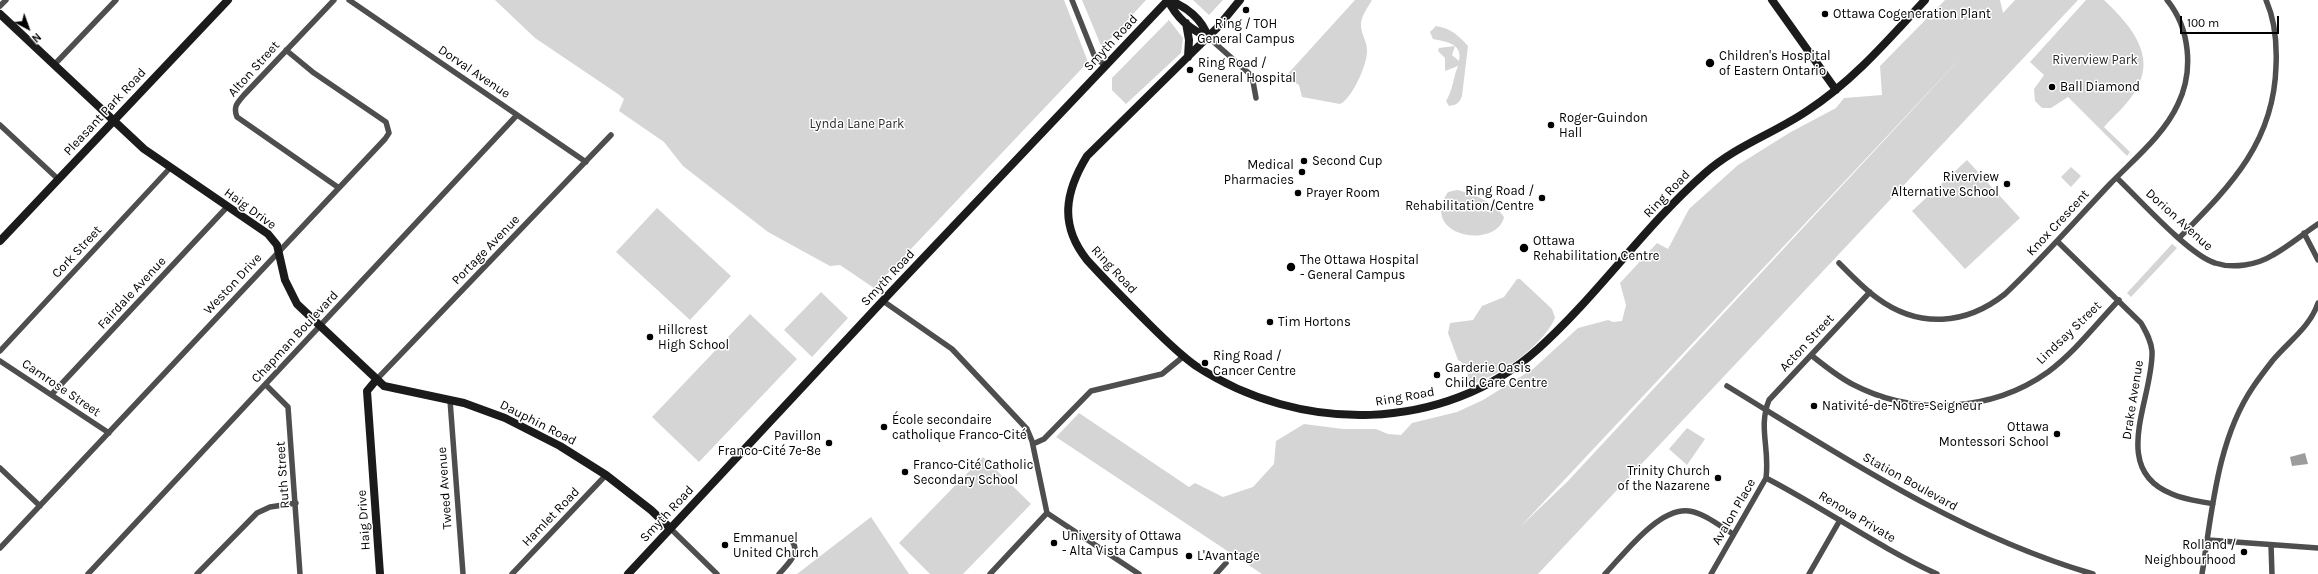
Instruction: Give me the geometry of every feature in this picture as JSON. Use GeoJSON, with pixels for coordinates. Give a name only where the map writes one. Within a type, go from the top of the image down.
{"type":"FeatureCollection","features":[{"type":"Feature","properties":{"kind":"street"},"geometry":{"type":"LineString","coordinates":[[0,6],[6,0]]}},
{"type":"Feature","properties":{"kind":"street"},"geometry":{"type":"LineString","coordinates":[[54,65],[116,0]]}},
{"type":"Feature","properties":{"kind":"street","name":"Pleasant Park Road"},"geometry":{"type":"LineString","coordinates":[[0,241],[228,0]]}},
{"type":"Feature","properties":{"kind":"street","name":"Alton Street"},"geometry":{"type":"LineString","coordinates":[[334,0],[235,106],[236,117],[339,188]]}},
{"type":"Feature","properties":{"kind":"street","name":"Dorval Avenue"},"geometry":{"type":"LineString","coordinates":[[349,0],[586,162]]}},
{"type":"Feature","properties":{"kind":"street"},"geometry":{"type":"LineString","coordinates":[[1072,0],[1094,55],[1105,66]]}},
{"type":"Feature","properties":{"kind":"street"},"geometry":{"type":"LineString","coordinates":[[1168,0],[1174,13],[1197,33],[1208,37],[1252,76],[1256,98]]}},
{"type":"Feature","properties":{"kind":"street"},"geometry":{"type":"LineString","coordinates":[[1168,0],[1182,5],[1204,26],[1208,37]]}},
{"type":"Feature","properties":{"kind":"street","name":"Smyth Road"},"geometry":{"type":"LineString","coordinates":[[628,574],[882,301],[1168,0]]}},
{"type":"Feature","properties":{"kind":"street","name":"Ring Road"},"geometry":{"type":"LineString","coordinates":[[1240,0],[1208,37],[1087,156],[1071,185],[1068,206],[1072,232],[1082,253],[1112,287],[1184,356],[1211,375],[1237,389],[1272,403],[1311,412],[1337,415],[1376,415],[1410,411],[1455,399],[1497,379],[1537,350],[1596,290],[1688,189],[1721,160],[1804,113],[1836,90],[1868,61],[1926,0]]}},
{"type":"Feature","properties":{"kind":"street"},"geometry":{"type":"LineString","coordinates":[[1772,0],[1836,90]]}},
{"type":"Feature","properties":{"kind":"street","name":"Knox Crescent"},"geometry":{"type":"LineString","coordinates":[[1839,263],[1870,292],[1889,306],[1914,316],[1930,319],[1961,318],[1987,307],[2005,294],[2117,178],[2172,116],[2183,90],[2188,58],[2183,29],[2167,0]]}},
{"type":"Feature","properties":{"kind":"street"},"geometry":{"type":"LineString","coordinates":[[2179,238],[2238,175],[2252,154],[2268,118],[2275,88],[2277,57],[2274,26],[2266,0]]}},
{"type":"Feature","properties":{"kind":"street","name":"Haig Drive"},"geometry":{"type":"LineString","coordinates":[[0,14],[144,149],[268,234],[277,245],[285,280],[291,295],[297,304],[377,379],[367,391],[380,574]]}},
{"type":"Feature","properties":{"kind":"street"},"geometry":{"type":"LineString","coordinates":[[1186,23],[1189,40],[1188,57]]}},
{"type":"Feature","properties":{"kind":"street","name":"Weston Drive"},"geometry":{"type":"LineString","coordinates":[[0,548],[385,139],[389,127],[386,122],[314,73],[286,50]]}},
{"type":"Feature","properties":{"kind":"street","name":"Chapman Boulevard"},"geometry":{"type":"LineString","coordinates":[[88,574],[517,115]]}},
{"type":"Feature","properties":{"kind":"street"},"geometry":{"type":"LineString","coordinates":[[0,125],[58,179]]}},
{"type":"Feature","properties":{"kind":"street","name":"Portage Avenue"},"geometry":{"type":"LineString","coordinates":[[377,379],[611,135]]}},
{"type":"Feature","properties":{"kind":"street","name":"Cork Street"},"geometry":{"type":"LineString","coordinates":[[0,351],[170,168]]}},
{"type":"Feature","properties":{"kind":"street","name":"Dorion Avenue"},"geometry":{"type":"LineString","coordinates":[[2117,178],[2179,238],[2214,263],[2226,266],[2242,266],[2273,255],[2318,224]]}},
{"type":"Feature","properties":{"kind":"street","name":"Fairdale Avenue"},"geometry":{"type":"LineString","coordinates":[[52,394],[227,206]]}},
{"type":"Feature","properties":{"kind":"street"},"geometry":{"type":"LineString","coordinates":[[2304,233],[2318,260]]}},
{"type":"Feature","properties":{"kind":"street","name":"Drake Avenue"},"geometry":{"type":"LineString","coordinates":[[2057,241],[2119,300],[2141,323],[2148,334],[2152,350],[2151,367],[2137,437],[2140,461],[2149,477],[2163,490],[2184,498],[2214,504]]}},
{"type":"Feature","properties":{"kind":"street","name":"Acton Street"},"geometry":{"type":"LineString","coordinates":[[1765,411],[1769,400],[1870,292]]}},
{"type":"Feature","properties":{"kind":"street","name":"Lindsay Street"},"geometry":{"type":"LineString","coordinates":[[1811,355],[1839,377],[1887,398],[1935,406],[1979,402],[2010,392],[2047,372],[2077,345],[2119,300]]}},
{"type":"Feature","properties":{"kind":"street"},"geometry":{"type":"LineString","coordinates":[[882,301],[957,353],[1022,423],[1030,435],[1033,444],[1047,513],[1139,574]]}},
{"type":"Feature","properties":{"kind":"street"},"geometry":{"type":"LineString","coordinates":[[2202,574],[2226,445],[2239,412],[2252,388],[2273,360],[2314,315],[2318,304]]}},
{"type":"Feature","properties":{"kind":"street"},"geometry":{"type":"LineString","coordinates":[[1033,444],[1044,439],[1091,392],[1162,374],[1184,356]]}},
{"type":"Feature","properties":{"kind":"street","name":"Camrose Street"},"geometry":{"type":"LineString","coordinates":[[0,361],[109,433]]}},
{"type":"Feature","properties":{"kind":"street","name":"Dauphin Road"},"geometry":{"type":"LineString","coordinates":[[377,379],[389,388],[450,400],[505,418],[560,446],[606,475],[651,510],[670,528]]}},
{"type":"Feature","properties":{"kind":"street","name":"Ruth Street"},"geometry":{"type":"LineString","coordinates":[[266,384],[288,407],[300,574]]}},
{"type":"Feature","properties":{"kind":"street","name":"Station Boulevard"},"geometry":{"type":"LineString","coordinates":[[1727,386],[1765,411],[1907,495],[2025,552],[2093,574]]}},
{"type":"Feature","properties":{"kind":"street","name":"Tweed Avenue"},"geometry":{"type":"LineString","coordinates":[[450,400],[463,574]]}},
{"type":"Feature","properties":{"kind":"street","name":"Avalon Place"},"geometry":{"type":"LineString","coordinates":[[1711,574],[1766,478],[1769,461],[1764,427],[1765,411]]}},
{"type":"Feature","properties":{"kind":"street"},"geometry":{"type":"LineString","coordinates":[[0,468],[40,506]]}},
{"type":"Feature","properties":{"kind":"street","name":"Hamlet Road"},"geometry":{"type":"LineString","coordinates":[[512,574],[606,475]]}},
{"type":"Feature","properties":{"kind":"street","name":"Renova Private"},"geometry":{"type":"LineString","coordinates":[[1766,478],[1901,556],[1937,574]]}},
{"type":"Feature","properties":{"kind":"street"},"geometry":{"type":"LineString","coordinates":[[197,574],[256,513],[270,507],[296,503]]}},
{"type":"Feature","properties":{"kind":"street"},"geometry":{"type":"LineString","coordinates":[[1605,574],[1658,521],[1676,512],[1694,512],[1733,534]]}},
{"type":"Feature","properties":{"kind":"street"},"geometry":{"type":"LineString","coordinates":[[990,574],[1047,513]]}},
{"type":"Feature","properties":{"kind":"street"},"geometry":{"type":"LineString","coordinates":[[1809,574],[1840,520]]}},
{"type":"Feature","properties":{"kind":"street"},"geometry":{"type":"LineString","coordinates":[[670,528],[717,574]]}},
{"type":"Feature","properties":{"kind":"street"},"geometry":{"type":"LineString","coordinates":[[2208,540],[2318,548]]}},
{"type":"Feature","properties":{"kind":"street"},"geometry":{"type":"LineString","coordinates":[[779,574],[795,552],[795,546],[792,541]]}},
{"type":"Feature","properties":{"kind":"street"},"geometry":{"type":"LineString","coordinates":[[2271,545],[2272,574]]}},
{"type":"Feature","properties":{"kind":"street"},"geometry":{"type":"LineString","coordinates":[[1216,574],[1226,562]]}},
{"type":"Feature","properties":{"kind":"green space","name":"Lynda Lane Park"},"geometry":{"type":"Polygon","coordinates":[[[495,0],[1064,0],[1088,62],[874,288],[840,265],[830,266],[768,232],[683,166],[664,142],[619,111],[624,99],[535,38],[495,0]]]}},
{"type":"Feature","properties":{"kind":"green space"},"geometry":{"type":"Polygon","coordinates":[[[1082,0],[1146,0],[1102,48],[1082,0]]]}},
{"type":"Feature","properties":{"kind":"green space"},"geometry":{"type":"Polygon","coordinates":[[[1193,0],[1223,0],[1209,15],[1193,0]]]}},
{"type":"Feature","properties":{"kind":"green space"},"geometry":{"type":"Polygon","coordinates":[[[1355,0],[1372,0],[1365,11],[1361,23],[1362,33],[1367,47],[1367,56],[1354,88],[1345,101],[1340,104],[1302,97],[1299,85],[1285,77],[1355,0]]]}},
{"type":"Feature","properties":{"kind":"green space"},"geometry":{"type":"Polygon","coordinates":[[[1945,0],[2000,0],[2003,13],[2015,0],[2078,0],[1538,574],[1262,574],[1056,437],[1079,413],[1189,487],[1195,483],[1223,497],[1253,487],[1274,464],[1276,441],[1304,424],[1343,429],[1376,429],[1388,434],[1401,435],[1412,423],[1457,412],[1483,400],[1533,369],[1578,328],[1608,320],[1613,322],[1622,321],[1626,305],[1620,283],[1657,243],[1668,249],[1689,209],[1738,165],[1789,133],[1836,108],[1844,98],[1882,95],[1880,66],[1945,0]],[[1968,50],[1521,526],[1568,481],[1968,50]]]}},
{"type":"Feature","properties":{"kind":"green space","name":"Riverview Park"},"geometry":{"type":"Polygon","coordinates":[[[2086,0],[2104,0],[2129,27],[2141,48],[2143,72],[2139,84],[2128,101],[2104,127],[2130,152],[2127,156],[2068,97],[2051,108],[2042,108],[2035,101],[2034,89],[2044,75],[2030,62],[2086,0]]]}},
{"type":"Feature","properties":{"kind":"green space"},"geometry":{"type":"Polygon","coordinates":[[[1169,20],[1183,38],[1181,53],[1126,104],[1112,90],[1112,78],[1169,20]]]}},
{"type":"Feature","properties":{"kind":"green space"},"geometry":{"type":"Polygon","coordinates":[[[1436,26],[1454,33],[1468,46],[1462,96],[1456,104],[1452,106],[1449,106],[1446,101],[1458,66],[1445,71],[1445,58],[1438,51],[1439,48],[1455,46],[1433,39],[1430,32],[1436,26]],[[1455,46],[1452,55],[1459,61],[1460,55],[1455,46]]]}},
{"type":"Feature","properties":{"kind":"green space"},"geometry":{"type":"Polygon","coordinates":[[[1967,160],[2020,218],[1965,269],[1912,211],[1967,160]]]}},
{"type":"Feature","properties":{"kind":"green space"},"geometry":{"type":"Polygon","coordinates":[[[2071,167],[2081,176],[2071,187],[2061,177],[2071,167]]]}},
{"type":"Feature","properties":{"kind":"green space"},"geometry":{"type":"Polygon","coordinates":[[[1457,190],[1477,196],[1495,207],[1504,217],[1498,227],[1488,233],[1475,235],[1462,234],[1451,228],[1443,220],[1442,207],[1448,192],[1457,190]]]}},
{"type":"Feature","properties":{"kind":"green space"},"geometry":{"type":"Polygon","coordinates":[[[657,208],[731,276],[690,320],[616,252],[657,208]]]}},
{"type":"Feature","properties":{"kind":"green space"},"geometry":{"type":"Polygon","coordinates":[[[2172,244],[2177,248],[2131,297],[2127,293],[2172,244]]]}},
{"type":"Feature","properties":{"kind":"green space"},"geometry":{"type":"Polygon","coordinates":[[[1517,279],[1520,279],[1552,309],[1555,318],[1539,341],[1515,362],[1487,378],[1473,384],[1460,388],[1458,387],[1468,376],[1465,366],[1458,360],[1448,333],[1450,323],[1473,320],[1482,306],[1504,297],[1517,279]]]}},
{"type":"Feature","properties":{"kind":"green space"},"geometry":{"type":"Polygon","coordinates":[[[821,292],[848,318],[812,357],[784,330],[821,292]]]}},
{"type":"Feature","properties":{"kind":"green space"},"geometry":{"type":"Polygon","coordinates":[[[750,314],[797,359],[699,462],[652,417],[750,314]]]}},
{"type":"Feature","properties":{"kind":"green space"},"geometry":{"type":"Polygon","coordinates":[[[1687,428],[1705,439],[1687,465],[1669,449],[1687,428]]]}},
{"type":"Feature","properties":{"kind":"green space"},"geometry":{"type":"Polygon","coordinates":[[[983,457],[1031,504],[963,574],[930,574],[899,543],[983,457]]]}},
{"type":"Feature","properties":{"kind":"green space"},"geometry":{"type":"Polygon","coordinates":[[[871,517],[909,574],[797,574],[871,517]]]}},
{"type":"Feature","properties":{"kind":"shaded area"},"geometry":{"type":"Polygon","coordinates":[[[2305,453],[2308,464],[2292,466],[2290,457],[2305,453]]]}},
{"type":"Feature","properties":{"kind":"place","name":"Ring / TOH General Campus"},"geometry":{"type":"Point","coordinates":[1246,10]}},
{"type":"Feature","properties":{"kind":"place","name":"Ottawa Cogeneration Plant"},"geometry":{"type":"Point","coordinates":[1825,14]}},
{"type":"Feature","properties":{"kind":"place","name":"Children's Hospital of Eastern Ontario"},"geometry":{"type":"Point","coordinates":[1710,63]}},
{"type":"Feature","properties":{"kind":"place","name":"Ring Road / General Hospital"},"geometry":{"type":"Point","coordinates":[1190,70]}},
{"type":"Feature","properties":{"kind":"place","name":"Ball Diamond"},"geometry":{"type":"Point","coordinates":[2052,87]}},
{"type":"Feature","properties":{"kind":"place","name":"Roger-Guindon Hall"},"geometry":{"type":"Point","coordinates":[1551,125]}},
{"type":"Feature","properties":{"kind":"place","name":"Second Cup"},"geometry":{"type":"Point","coordinates":[1304,161]}},
{"type":"Feature","properties":{"kind":"place","name":"Medical Pharmacies"},"geometry":{"type":"Point","coordinates":[1302,172]}},
{"type":"Feature","properties":{"kind":"place","name":"Riverview Alternative School"},"geometry":{"type":"Point","coordinates":[2007,184]}},
{"type":"Feature","properties":{"kind":"place","name":"Prayer Room"},"geometry":{"type":"Point","coordinates":[1298,193]}},
{"type":"Feature","properties":{"kind":"place","name":"Ring Road / Rehabilitation/Centre"},"geometry":{"type":"Point","coordinates":[1542,198]}},
{"type":"Feature","properties":{"kind":"place","name":"Ottawa Rehabilitation Centre"},"geometry":{"type":"Point","coordinates":[1524,248]}},
{"type":"Feature","properties":{"kind":"place","name":"The Ottawa Hospital - General Campus"},"geometry":{"type":"Point","coordinates":[1291,267]}},
{"type":"Feature","properties":{"kind":"place","name":"Tim Hortons"},"geometry":{"type":"Point","coordinates":[1270,322]}},
{"type":"Feature","properties":{"kind":"place","name":"Hillcrest High School"},"geometry":{"type":"Point","coordinates":[650,337]}},
{"type":"Feature","properties":{"kind":"place","name":"Ring Road / Cancer Centre"},"geometry":{"type":"Point","coordinates":[1205,363]}},
{"type":"Feature","properties":{"kind":"place","name":"Garderie Oasis Child Care Centre"},"geometry":{"type":"Point","coordinates":[1437,375]}},
{"type":"Feature","properties":{"kind":"place","name":"Nativité-de-Notre-Seigneur"},"geometry":{"type":"Point","coordinates":[1814,406]}},
{"type":"Feature","properties":{"kind":"place","name":"École secondaire catholique Franco-Cité"},"geometry":{"type":"Point","coordinates":[884,427]}},
{"type":"Feature","properties":{"kind":"place","name":"Ottawa Montessori School"},"geometry":{"type":"Point","coordinates":[2057,434]}},
{"type":"Feature","properties":{"kind":"place","name":"Pavillon Franco-Cité 7e-8e"},"geometry":{"type":"Point","coordinates":[829,443]}},
{"type":"Feature","properties":{"kind":"place","name":"Franco-Cité Catholic Secondary School"},"geometry":{"type":"Point","coordinates":[905,472]}},
{"type":"Feature","properties":{"kind":"place","name":"Trinity Church of the Nazarene"},"geometry":{"type":"Point","coordinates":[1718,478]}},
{"type":"Feature","properties":{"kind":"place","name":"University of Ottawa - Alta Vista Campus"},"geometry":{"type":"Point","coordinates":[1054,543]}},
{"type":"Feature","properties":{"kind":"place","name":"Emmanuel United Church"},"geometry":{"type":"Point","coordinates":[725,545]}},
{"type":"Feature","properties":{"kind":"place","name":"Rolland / Neighbourhood"},"geometry":{"type":"Point","coordinates":[2244,552]}},
{"type":"Feature","properties":{"kind":"place","name":"L'Avantage"},"geometry":{"type":"Point","coordinates":[1189,556]}}]}
